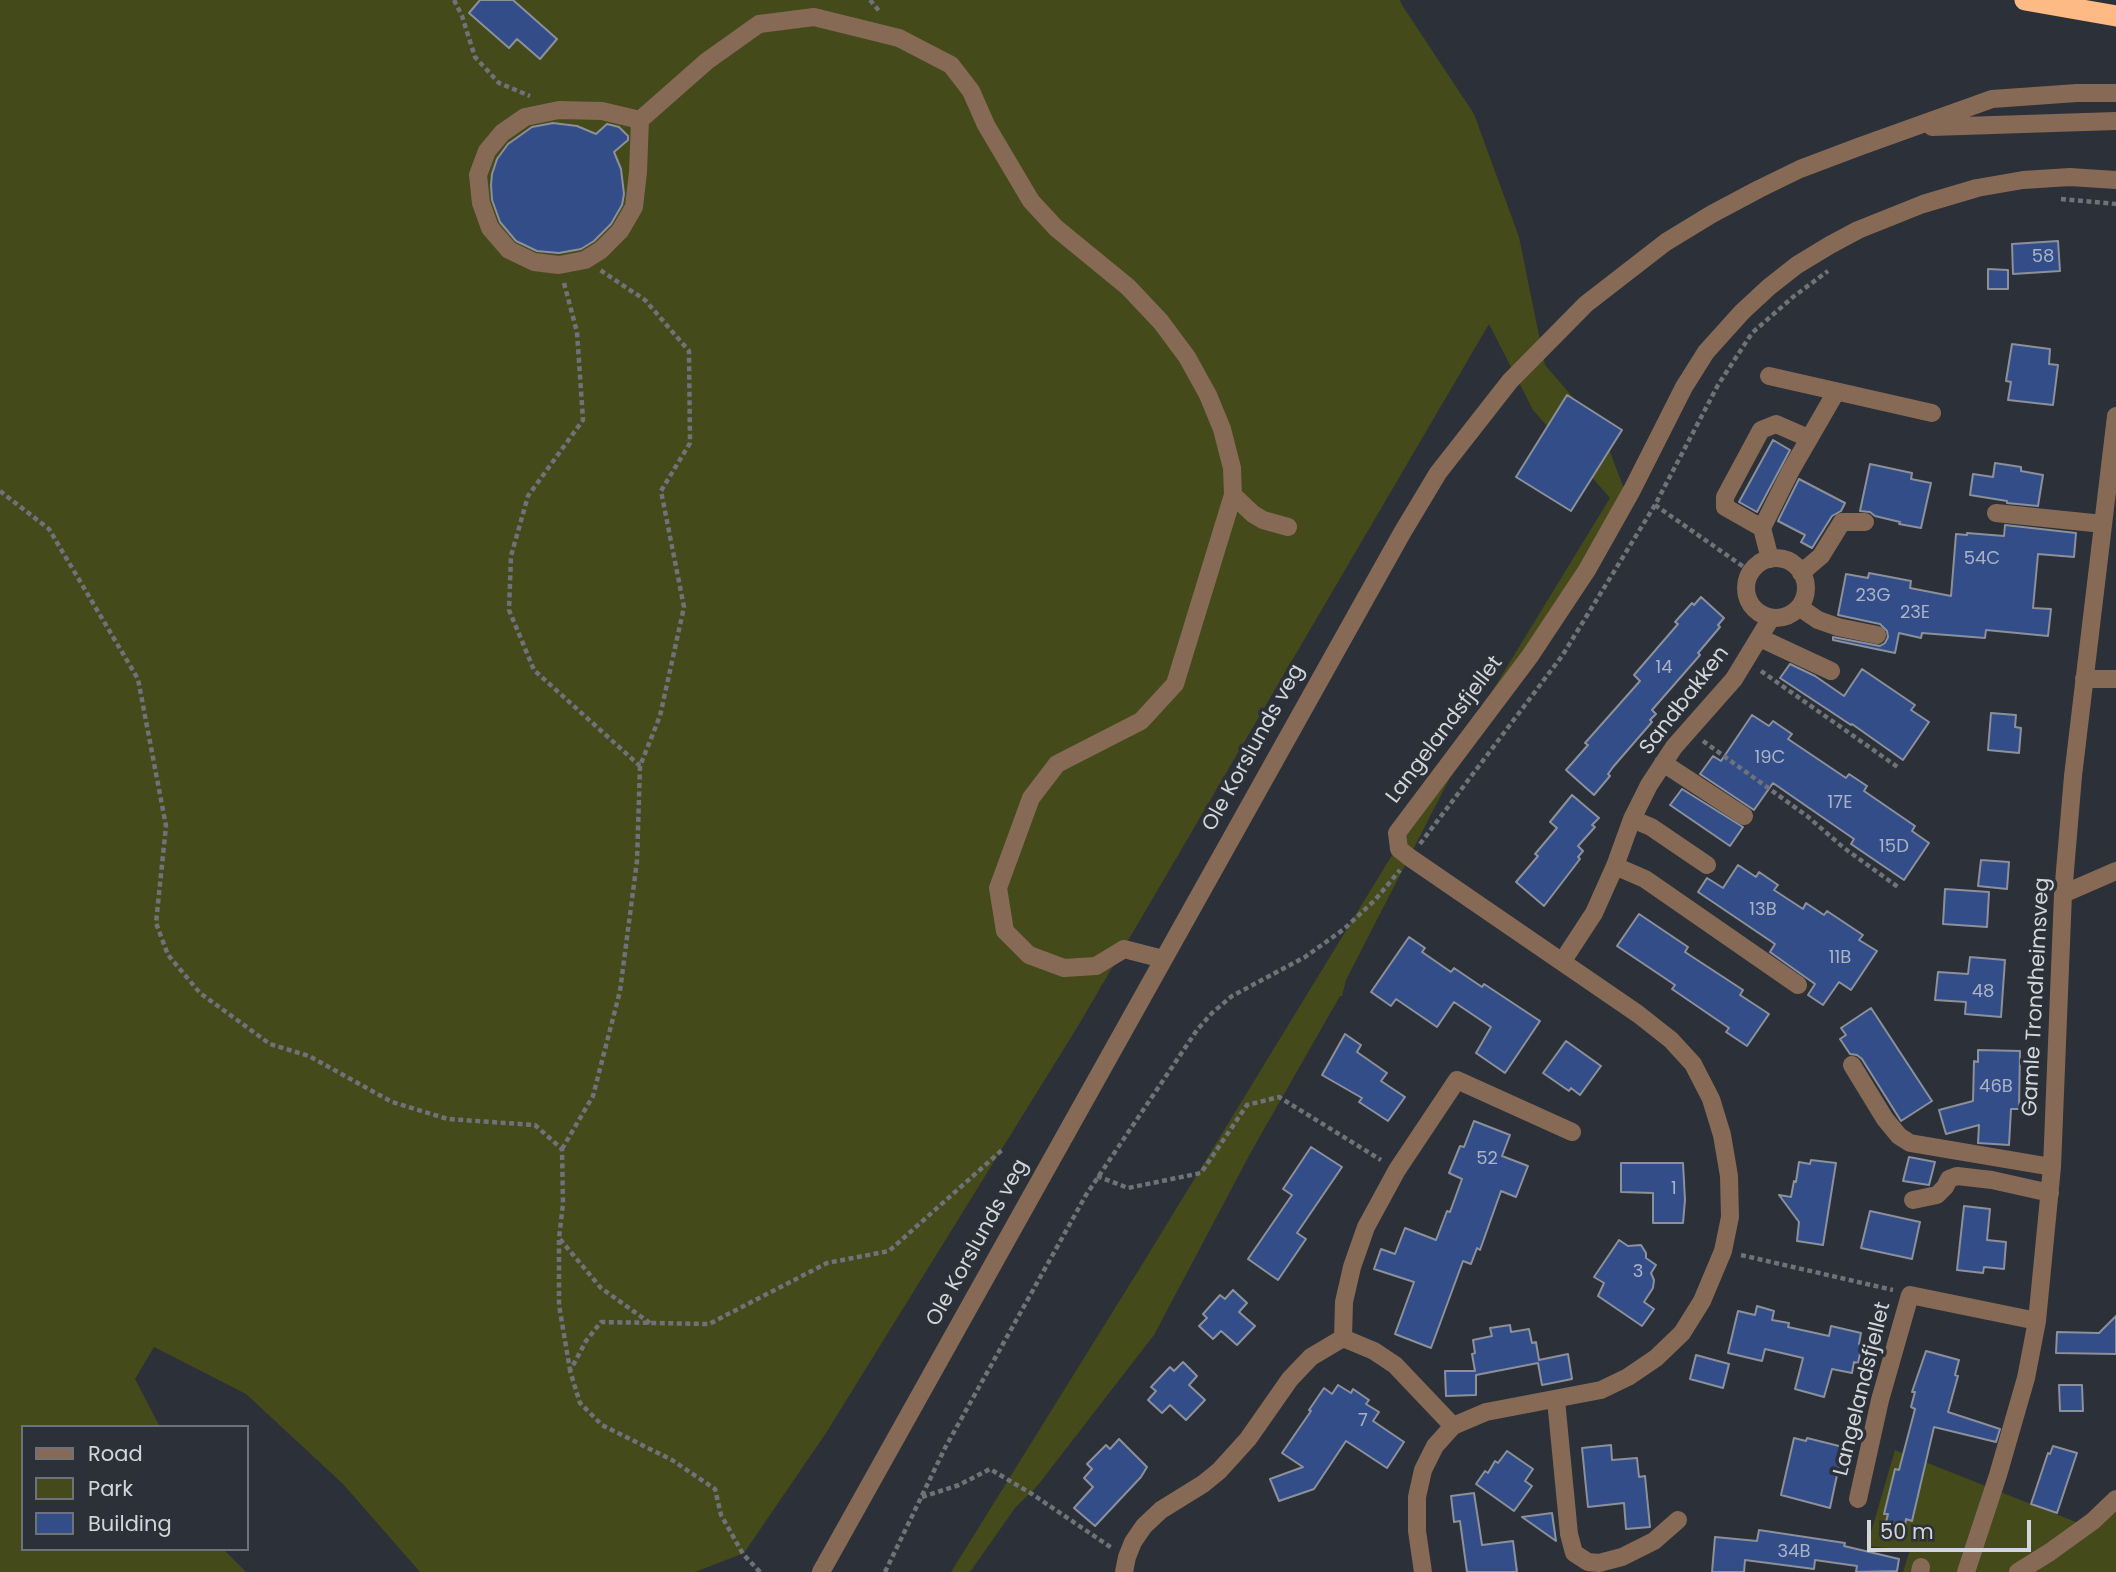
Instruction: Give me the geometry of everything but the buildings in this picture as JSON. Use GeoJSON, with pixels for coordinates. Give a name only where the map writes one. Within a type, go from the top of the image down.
{"type":"FeatureCollection","features":[{"type":"Feature","properties":{"kind":"highway"},"geometry":{"type":"LineString","coordinates":[[2025,0],[2116,16]]}},
{"type":"Feature","properties":{"kind":"street"},"geometry":{"type":"LineString","coordinates":[[640,120],[602,111],[559,110],[525,117],[502,133],[487,151],[478,175],[481,204],[490,228],[509,250],[534,262],[559,265],[585,260],[601,250],[620,230],[634,207],[640,120],[708,61],[759,24],[814,16],[899,38],[951,65],[971,91],[986,125],[1031,201],[1056,228],[1128,287],[1161,322],[1187,357],[1208,395],[1222,429],[1232,468],[1233,495],[1175,684],[1141,721],[1058,764],[1031,798],[998,888],[1005,931],[1029,955],[1064,968],[1096,966],[1124,949],[1163,959]]}},
{"type":"Feature","properties":{"kind":"street","name":"Ole Korslunds veg"},"geometry":{"type":"LineString","coordinates":[[821,1572],[1354,615],[1446,462],[1510,381],[1586,304],[1666,242],[1712,214],[1790,174],[1992,99],[2116,93]]}},
{"type":"Feature","properties":{"kind":"street","name":"Ole Korslunds veg"},"geometry":{"type":"LineString","coordinates":[[1915,128],[2116,121]]}},
{"type":"Feature","properties":{"kind":"street","name":"Langelandsfjellet"},"geometry":{"type":"LineString","coordinates":[[1409,857],[1399,849],[1397,833],[1530,656],[1587,570],[1632,490],[1684,387],[1706,352],[1742,312],[1797,265],[1830,245],[1881,220],[1923,204],[1977,188],[2023,180],[2070,177],[2116,180]]}},
{"type":"Feature","properties":{"kind":"street"},"geometry":{"type":"LineString","coordinates":[[1769,376],[1932,413]]}},
{"type":"Feature","properties":{"kind":"street"},"geometry":{"type":"LineString","coordinates":[[1770,559],[1762,528],[1808,438],[1836,392]]}},
{"type":"Feature","properties":{"kind":"street","name":"Gamle Trondheimsveg"},"geometry":{"type":"LineString","coordinates":[[1966,1572],[2026,1378],[2037,1321],[2052,1167],[2063,894],[2084,679],[2116,416]]}},
{"type":"Feature","properties":{"kind":"street"},"geometry":{"type":"LineString","coordinates":[[1762,528],[1725,507],[1725,497],[1761,430],[1776,424],[1808,438]]}},
{"type":"Feature","properties":{"kind":"street"},"geometry":{"type":"LineString","coordinates":[[1233,495],[1262,520],[1288,527]]}},
{"type":"Feature","properties":{"kind":"street"},"geometry":{"type":"LineString","coordinates":[[1996,513],[2103,524]]}},
{"type":"Feature","properties":{"kind":"street"},"geometry":{"type":"LineString","coordinates":[[1801,573],[1821,556],[1842,522],[1865,522]]}},
{"type":"Feature","properties":{"kind":"street"},"geometry":{"type":"LineString","coordinates":[[1779,558],[1796,566],[1801,573],[1805,591],[1799,607],[1781,618],[1761,614],[1748,600],[1746,590],[1751,572],[1763,561],[1770,559],[1779,558]]}},
{"type":"Feature","properties":{"kind":"street"},"geometry":{"type":"LineString","coordinates":[[1799,607],[1818,620],[1877,635]]}},
{"type":"Feature","properties":{"kind":"street","name":"Sandbakken"},"geometry":{"type":"LineString","coordinates":[[1562,962],[1594,913],[1632,819],[1663,763],[1734,680],[1771,618]]}},
{"type":"Feature","properties":{"kind":"street"},"geometry":{"type":"LineString","coordinates":[[1760,638],[1831,671]]}},
{"type":"Feature","properties":{"kind":"street"},"geometry":{"type":"LineString","coordinates":[[2084,679],[2116,679]]}},
{"type":"Feature","properties":{"kind":"street"},"geometry":{"type":"LineString","coordinates":[[1663,763],[1744,816]]}},
{"type":"Feature","properties":{"kind":"street"},"geometry":{"type":"LineString","coordinates":[[1632,819],[1651,827],[1707,865]]}},
{"type":"Feature","properties":{"kind":"street"},"geometry":{"type":"LineString","coordinates":[[1409,857],[1639,1014],[1671,1040],[1693,1064],[1711,1099],[1722,1135],[1730,1217],[1723,1251],[1702,1301],[1682,1334],[1656,1358],[1628,1377],[1601,1390],[1486,1412],[1453,1426],[1435,1446],[1423,1470],[1417,1497],[1417,1531],[1423,1572]]}},
{"type":"Feature","properties":{"kind":"street"},"geometry":{"type":"LineString","coordinates":[[1615,866],[1645,879],[1798,985]]}},
{"type":"Feature","properties":{"kind":"street"},"geometry":{"type":"LineString","coordinates":[[2063,894],[2116,872]]}},
{"type":"Feature","properties":{"kind":"street"},"geometry":{"type":"LineString","coordinates":[[1852,1065],[1885,1119],[1899,1136],[1910,1143],[2052,1167]]}},
{"type":"Feature","properties":{"kind":"street"},"geometry":{"type":"LineString","coordinates":[[1343,1338],[1345,1302],[1352,1267],[1366,1227],[1397,1170],[1457,1080],[1572,1132]]}},
{"type":"Feature","properties":{"kind":"street"},"geometry":{"type":"LineString","coordinates":[[1913,1200],[1937,1195],[1950,1179],[1957,1175],[2050,1193]]}},
{"type":"Feature","properties":{"kind":"street","name":"Langelandsfjellet"},"geometry":{"type":"LineString","coordinates":[[1858,1499],[1880,1400],[1910,1295],[2037,1321]]}},
{"type":"Feature","properties":{"kind":"street"},"geometry":{"type":"LineString","coordinates":[[1343,1338],[1374,1351],[1395,1365],[1453,1426]]}},
{"type":"Feature","properties":{"kind":"street"},"geometry":{"type":"LineString","coordinates":[[1126,1565],[1133,1542],[1144,1526],[1161,1510],[1203,1485],[1219,1471],[1248,1439],[1290,1379],[1311,1357],[1343,1338]]}},
{"type":"Feature","properties":{"kind":"street"},"geometry":{"type":"LineString","coordinates":[[1556,1400],[1569,1534],[1574,1553],[1588,1562],[1600,1563],[1622,1557],[1654,1541],[1678,1520]]}},
{"type":"Feature","properties":{"kind":"street"},"geometry":{"type":"LineString","coordinates":[[2018,1572],[2093,1521],[2116,1499]]}},
{"type":"Feature","properties":{"kind":"path"},"geometry":{"type":"LineString","coordinates":[[454,0],[475,57],[499,83],[559,110]]}},
{"type":"Feature","properties":{"kind":"path"},"geometry":{"type":"LineString","coordinates":[[2050,200],[2116,204]]}},
{"type":"Feature","properties":{"kind":"path"},"geometry":{"type":"LineString","coordinates":[[585,260],[645,300],[689,351],[690,443],[662,491],[684,607],[660,716],[640,766],[637,861],[620,992],[593,1096],[562,1149],[559,1305],[570,1371],[580,1403],[602,1425],[672,1460],[715,1489],[721,1515],[743,1554],[760,1572]]}},
{"type":"Feature","properties":{"kind":"path"},"geometry":{"type":"LineString","coordinates":[[559,265],[577,332],[583,420],[528,496],[512,556],[509,610],[534,670],[640,766]]}},
{"type":"Feature","properties":{"kind":"path"},"geometry":{"type":"LineString","coordinates":[[885,1572],[945,1448],[1097,1176],[1189,1041],[1212,1013],[1232,996],[1305,957],[1344,929],[1375,900],[1562,656],[1655,505],[1718,385],[1752,333],[1793,297],[1832,269]]}},
{"type":"Feature","properties":{"kind":"path"},"geometry":{"type":"LineString","coordinates":[[0,491],[49,528],[138,679],[166,826],[156,923],[167,955],[200,993],[270,1044],[309,1056],[392,1102],[448,1119],[535,1125],[562,1149]]}},
{"type":"Feature","properties":{"kind":"path"},"geometry":{"type":"LineString","coordinates":[[1655,505],[1751,572]]}},
{"type":"Feature","properties":{"kind":"path"},"geometry":{"type":"LineString","coordinates":[[1745,661],[1899,768]]}},
{"type":"Feature","properties":{"kind":"path"},"geometry":{"type":"LineString","coordinates":[[1689,731],[1807,816],[1844,848],[1898,887]]}},
{"type":"Feature","properties":{"kind":"path"},"geometry":{"type":"LineString","coordinates":[[1097,1176],[1128,1188],[1201,1173],[1247,1105],[1279,1097],[1397,1170]]}},
{"type":"Feature","properties":{"kind":"path"},"geometry":{"type":"LineString","coordinates":[[570,1371],[601,1322],[709,1324],[827,1263],[889,1251],[1002,1150]]}},
{"type":"Feature","properties":{"kind":"path"},"geometry":{"type":"LineString","coordinates":[[559,1238],[601,1288],[650,1323]]}},
{"type":"Feature","properties":{"kind":"path"},"geometry":{"type":"LineString","coordinates":[[1723,1251],[1881,1286],[1910,1295]]}},
{"type":"Feature","properties":{"kind":"path"},"geometry":{"type":"LineString","coordinates":[[921,1497],[959,1485],[990,1469],[1032,1494],[1126,1565]]}},
{"type":"Feature","properties":{"kind":"green space"},"geometry":{"type":"Polygon","coordinates":[[[0,0],[1400,0],[1474,114],[1519,237],[1545,365],[1602,431],[1628,499],[1474,731],[1346,980],[1342,996],[1251,1152],[1154,1335],[1038,1485],[1015,1508],[970,1572],[951,1572],[1610,498],[1533,410],[1489,324],[1078,1026],[826,1433],[744,1553],[695,1572],[420,1572],[343,1484],[246,1394],[154,1347],[135,1379],[159,1425],[21,1425],[21,1551],[225,1551],[246,1572],[0,1572],[0,0]]]}},
{"type":"Feature","properties":{"kind":"green space"},"geometry":{"type":"Polygon","coordinates":[[[1895,1450],[2086,1526],[2116,1496],[2116,1572],[1903,1572],[1910,1550],[1867,1546],[1895,1450]]]}}]}
